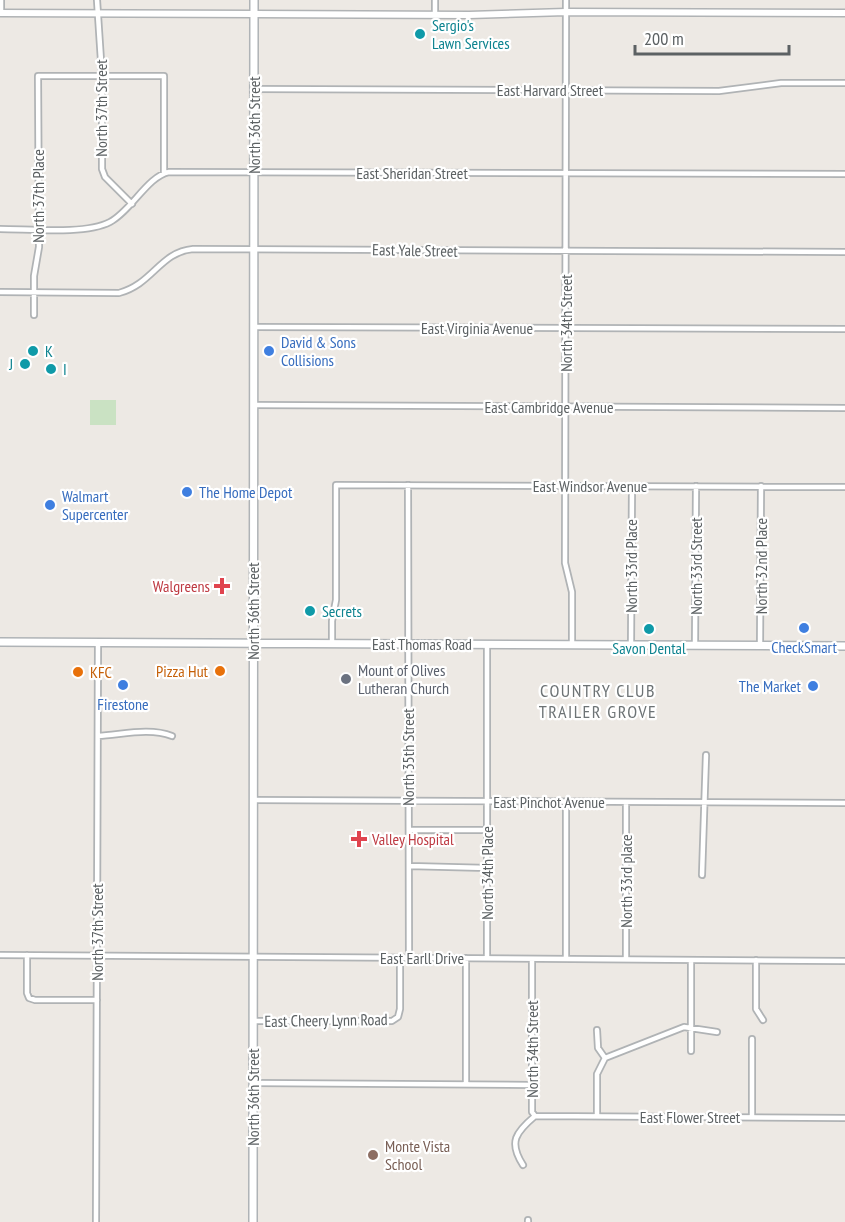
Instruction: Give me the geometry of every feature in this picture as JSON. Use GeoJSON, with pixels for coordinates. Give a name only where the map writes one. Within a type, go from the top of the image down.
{"type":"FeatureCollection","features":[{"type":"Feature","properties":{"kind":"main road","name":"North 36th Street"},"geometry":{"type":"LineString","coordinates":[[253,1222],[254,0]]}},
{"type":"Feature","properties":{"kind":"main road","name":"East Thomas Road"},"geometry":{"type":"LineString","coordinates":[[0,642],[845,646]]}},
{"type":"Feature","properties":{"kind":"street"},"geometry":{"type":"LineString","coordinates":[[2,0],[1,13],[435,15],[566,12],[845,13]]}},
{"type":"Feature","properties":{"kind":"street","name":"North 37th Street"},"geometry":{"type":"LineString","coordinates":[[97,0],[102,76],[102,169],[105,177],[132,204]]}},
{"type":"Feature","properties":{"kind":"street"},"geometry":{"type":"LineString","coordinates":[[435,0],[435,15]]}},
{"type":"Feature","properties":{"kind":"street","name":"North 34th Street"},"geometry":{"type":"LineString","coordinates":[[566,0],[566,567],[572,592],[572,645]]}},
{"type":"Feature","properties":{"kind":"street","name":"North 37th Place"},"geometry":{"type":"LineString","coordinates":[[34,315],[39,229],[38,76],[102,76]]}},
{"type":"Feature","properties":{"kind":"street"},"geometry":{"type":"LineString","coordinates":[[0,229],[80,229],[101,226],[117,218],[164,173],[164,76],[102,76]]}},
{"type":"Feature","properties":{"kind":"street","name":"East Harvard Street"},"geometry":{"type":"LineString","coordinates":[[254,89],[719,91],[781,83],[845,83]]}},
{"type":"Feature","properties":{"kind":"street","name":"East Sheridan Street"},"geometry":{"type":"LineString","coordinates":[[164,173],[845,174]]}},
{"type":"Feature","properties":{"kind":"street","name":"East Yale Street"},"geometry":{"type":"LineString","coordinates":[[0,292],[119,293],[135,288],[171,256],[185,250],[845,252]]}},
{"type":"Feature","properties":{"kind":"street","name":"East Virginia Avenue"},"geometry":{"type":"LineString","coordinates":[[253,327],[845,329]]}},
{"type":"Feature","properties":{"kind":"street","name":"East Cambridge Avenue"},"geometry":{"type":"LineString","coordinates":[[253,405],[845,408]]}},
{"type":"Feature","properties":{"kind":"street","name":"East Windsor Avenue"},"geometry":{"type":"LineString","coordinates":[[332,644],[332,621],[336,600],[336,485],[845,487]]}},
{"type":"Feature","properties":{"kind":"street","name":"North 35th Street"},"geometry":{"type":"LineString","coordinates":[[408,485],[410,958]]}},
{"type":"Feature","properties":{"kind":"street","name":"North 33rd Place"},"geometry":{"type":"LineString","coordinates":[[631,645],[632,486]]}},
{"type":"Feature","properties":{"kind":"street","name":"North 33rd Street"},"geometry":{"type":"LineString","coordinates":[[695,645],[696,486]]}},
{"type":"Feature","properties":{"kind":"street","name":"North 32nd Place"},"geometry":{"type":"LineString","coordinates":[[760,646],[761,486]]}},
{"type":"Feature","properties":{"kind":"street","name":"North 37th Street"},"geometry":{"type":"LineString","coordinates":[[96,1222],[98,642]]}},
{"type":"Feature","properties":{"kind":"street","name":"North 34th Place"},"geometry":{"type":"LineString","coordinates":[[487,644],[487,958]]}},
{"type":"Feature","properties":{"kind":"street"},"geometry":{"type":"LineString","coordinates":[[98,736],[121,732],[162,733],[172,736]]}},
{"type":"Feature","properties":{"kind":"street"},"geometry":{"type":"LineString","coordinates":[[702,874],[706,755]]}},
{"type":"Feature","properties":{"kind":"street","name":"East Pinchot Avenue"},"geometry":{"type":"LineString","coordinates":[[253,800],[845,803]]}},
{"type":"Feature","properties":{"kind":"street"},"geometry":{"type":"LineString","coordinates":[[566,802],[566,959]]}},
{"type":"Feature","properties":{"kind":"street","name":"North 33rd place"},"geometry":{"type":"LineString","coordinates":[[626,802],[626,959]]}},
{"type":"Feature","properties":{"kind":"street"},"geometry":{"type":"LineString","coordinates":[[409,830],[488,830]]}},
{"type":"Feature","properties":{"kind":"street"},"geometry":{"type":"LineString","coordinates":[[409,868],[488,868]]}},
{"type":"Feature","properties":{"kind":"street","name":"East Earll Drive"},"geometry":{"type":"LineString","coordinates":[[0,955],[845,961]]}},
{"type":"Feature","properties":{"kind":"street"},"geometry":{"type":"LineString","coordinates":[[27,956],[28,998],[97,1000]]}},
{"type":"Feature","properties":{"kind":"street","name":"East Cheery Lynn Road"},"geometry":{"type":"LineString","coordinates":[[253,1021],[386,1022],[397,1018],[400,1009],[400,958]]}},
{"type":"Feature","properties":{"kind":"street"},"geometry":{"type":"LineString","coordinates":[[466,958],[466,1084]]}},
{"type":"Feature","properties":{"kind":"street","name":"North 34th Street"},"geometry":{"type":"LineString","coordinates":[[523,1165],[517,1154],[515,1142],[519,1130],[535,1116],[532,1112],[532,959]]}},
{"type":"Feature","properties":{"kind":"street"},"geometry":{"type":"LineString","coordinates":[[691,960],[691,1051]]}},
{"type":"Feature","properties":{"kind":"street"},"geometry":{"type":"LineString","coordinates":[[756,960],[756,1010],[763,1020]]}},
{"type":"Feature","properties":{"kind":"street"},"geometry":{"type":"LineString","coordinates":[[597,1116],[597,1074],[605,1058],[684,1027],[717,1032]]}},
{"type":"Feature","properties":{"kind":"street"},"geometry":{"type":"LineString","coordinates":[[597,1030],[598,1048],[605,1058]]}},
{"type":"Feature","properties":{"kind":"street"},"geometry":{"type":"LineString","coordinates":[[752,1039],[752,1117]]}},
{"type":"Feature","properties":{"kind":"street"},"geometry":{"type":"LineString","coordinates":[[253,1083],[532,1085]]}},
{"type":"Feature","properties":{"kind":"street","name":"East Flower Street"},"geometry":{"type":"LineString","coordinates":[[535,1116],[845,1118]]}},
{"type":"Feature","properties":{"kind":"green space"},"geometry":{"type":"Polygon","coordinates":[[[90,400],[116,400],[116,425],[90,425],[90,400]]]}},
{"type":"Feature","properties":{"kind":"place","name":"Sergio's Lawn Services"},"geometry":{"type":"Point","coordinates":[420,34]}},
{"type":"Feature","properties":{"kind":"place","name":"K"},"geometry":{"type":"Point","coordinates":[33,351]}},
{"type":"Feature","properties":{"kind":"place","name":"David & Sons Collisions"},"geometry":{"type":"Point","coordinates":[269,351]}},
{"type":"Feature","properties":{"kind":"place","name":"J"},"geometry":{"type":"Point","coordinates":[25,364]}},
{"type":"Feature","properties":{"kind":"place","name":"I"},"geometry":{"type":"Point","coordinates":[51,369]}},
{"type":"Feature","properties":{"kind":"place","name":"The Home Depot"},"geometry":{"type":"Point","coordinates":[187,492]}},
{"type":"Feature","properties":{"kind":"place","name":"Walmart Supercenter"},"geometry":{"type":"Point","coordinates":[50,505]}},
{"type":"Feature","properties":{"kind":"place","name":"Walgreens"},"geometry":{"type":"Point","coordinates":[222,586]}},
{"type":"Feature","properties":{"kind":"place","name":"Secrets"},"geometry":{"type":"Point","coordinates":[310,611]}},
{"type":"Feature","properties":{"kind":"place","name":"CheckSmart"},"geometry":{"type":"Point","coordinates":[804,628]}},
{"type":"Feature","properties":{"kind":"place","name":"Savon Dental"},"geometry":{"type":"Point","coordinates":[649,629]}},
{"type":"Feature","properties":{"kind":"place","name":"Pizza Hut"},"geometry":{"type":"Point","coordinates":[220,671]}},
{"type":"Feature","properties":{"kind":"place","name":"KFC"},"geometry":{"type":"Point","coordinates":[78,672]}},
{"type":"Feature","properties":{"kind":"place","name":"Mount of Olives Lutheran Church"},"geometry":{"type":"Point","coordinates":[346,679]}},
{"type":"Feature","properties":{"kind":"place","name":"Firestone"},"geometry":{"type":"Point","coordinates":[123,685]}},
{"type":"Feature","properties":{"kind":"place","name":"The Market"},"geometry":{"type":"Point","coordinates":[813,686]}},
{"type":"Feature","properties":{"kind":"place","name":"Valley Hospital"},"geometry":{"type":"Point","coordinates":[359,839]}},
{"type":"Feature","properties":{"kind":"place","name":"Monte Vista School"},"geometry":{"type":"Point","coordinates":[373,1155]}},
{"type":"Feature","properties":{"kind":"district","name":"COUNTRY CLUB TRAILER GROVE"},"geometry":{"type":"Point","coordinates":[598,701]}}]}
